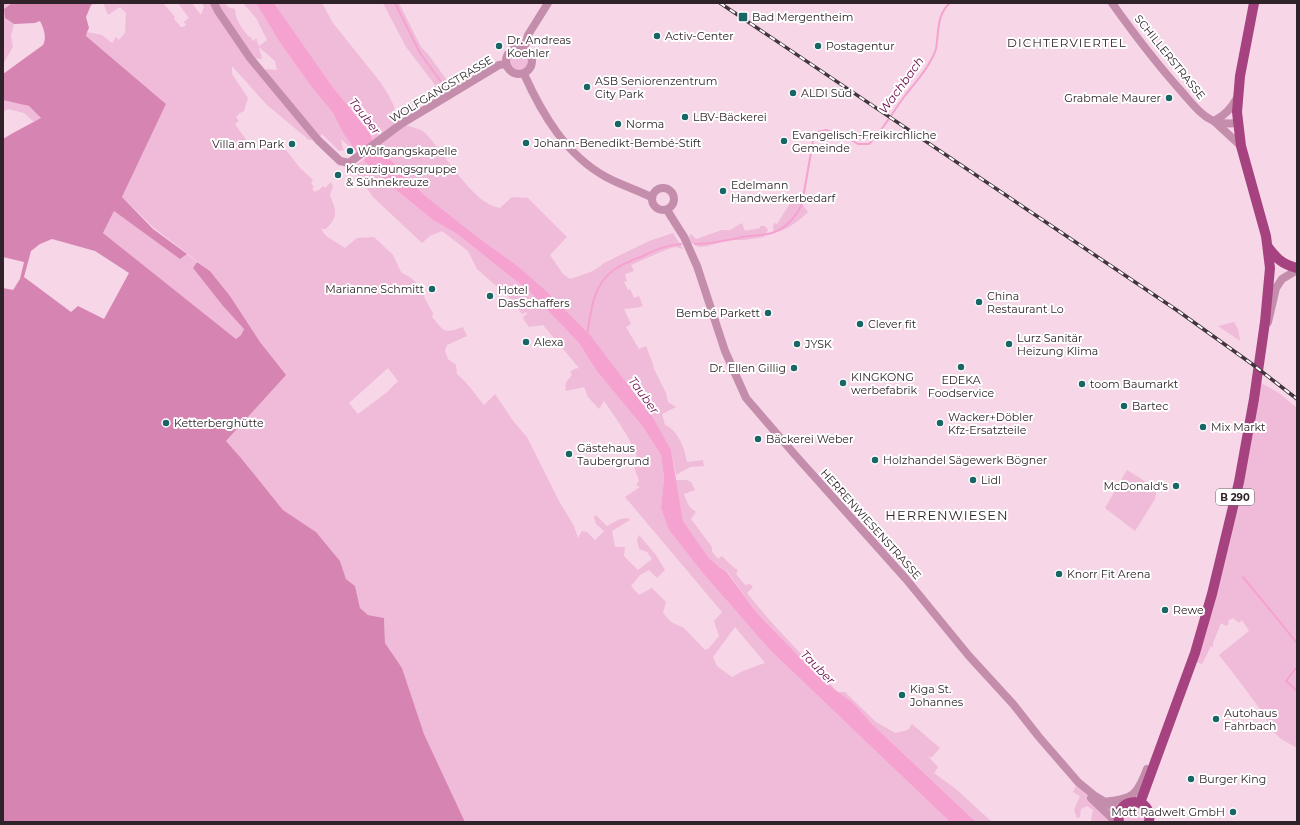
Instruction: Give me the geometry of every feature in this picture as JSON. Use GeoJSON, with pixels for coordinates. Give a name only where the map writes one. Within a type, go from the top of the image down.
{"type":"FeatureCollection","features":[{"type":"Feature","properties":{"kind":"main road","name":"B 290"},"geometry":{"type":"LineString","coordinates":[[1140,803],[1195,653],[1216,578],[1239,482],[1254,399],[1270,268],[1265,231],[1242,146],[1238,123],[1240,76],[1254,3]]}},
{"type":"Feature","properties":{"kind":"main road"},"geometry":{"type":"LineString","coordinates":[[1268,247],[1279,260],[1286,265],[1297,269]]}},
{"type":"Feature","properties":{"kind":"main road"},"geometry":{"type":"LineString","coordinates":[[1270,268],[1297,269]]}},
{"type":"Feature","properties":{"kind":"main road"},"geometry":{"type":"LineString","coordinates":[[1119,822],[1120,811],[1131,802],[1140,803],[1144,806],[1149,813],[1149,822]]}},
{"type":"Feature","properties":{"kind":"street","name":"WOLFGANGSTRASSE"},"geometry":{"type":"LineString","coordinates":[[214,3],[250,58],[318,140],[340,161],[351,162],[401,124],[499,65],[506,64]]}},
{"type":"Feature","properties":{"kind":"street"},"geometry":{"type":"LineString","coordinates":[[524,74],[528,72],[532,64],[530,55],[524,49],[528,35],[548,3]]}},
{"type":"Feature","properties":{"kind":"street","name":"SCHILLERSTRASSE"},"geometry":{"type":"LineString","coordinates":[[1112,3],[1172,81],[1194,106],[1214,121],[1227,124],[1238,123]]}},
{"type":"Feature","properties":{"kind":"street","name":"WOLFGANGSTRASSE"},"geometry":{"type":"LineString","coordinates":[[524,49],[519,48],[510,52],[506,58],[506,64],[509,70],[518,75],[524,74]]}},
{"type":"Feature","properties":{"kind":"street","name":"HERRENWIESENSTRASSE"},"geometry":{"type":"LineString","coordinates":[[524,74],[536,101],[552,127],[572,151],[592,168],[607,177],[651,197],[655,207],[663,211],[667,210],[684,237],[697,266],[725,351],[746,398],[906,579],[969,656],[1013,704],[1078,782],[1104,802],[1120,811]]}},
{"type":"Feature","properties":{"kind":"street"},"geometry":{"type":"LineString","coordinates":[[1214,121],[1224,116],[1232,108],[1239,96]]}},
{"type":"Feature","properties":{"kind":"street","name":"SCHILLERSTRASSE"},"geometry":{"type":"LineString","coordinates":[[1214,121],[1242,146]]}},
{"type":"Feature","properties":{"kind":"street"},"geometry":{"type":"LineString","coordinates":[[651,197],[655,190],[660,188],[664,188],[672,192],[674,196],[673,204],[667,210]]}},
{"type":"Feature","properties":{"kind":"street"},"geometry":{"type":"LineString","coordinates":[[1262,342],[1273,306],[1276,288],[1282,279],[1297,269]]}},
{"type":"Feature","properties":{"kind":"street"},"geometry":{"type":"LineString","coordinates":[[1104,802],[1125,799],[1133,795],[1138,790],[1154,751],[1161,745]]}},
{"type":"Feature","properties":{"kind":"street"},"geometry":{"type":"LineString","coordinates":[[1078,782],[1090,797],[1112,818],[1113,822]]}},
{"type":"Feature","properties":{"kind":"shaded area"},"geometry":{"type":"Polygon","coordinates":[[[3,3],[12,3],[4,9],[5,18],[14,24],[11,36],[13,47],[3,64],[3,3]]]}},
{"type":"Feature","properties":{"kind":"shaded area"},"geometry":{"type":"Polygon","coordinates":[[[12,3],[94,3],[91,5],[86,17],[89,28],[86,36],[166,104],[122,197],[153,229],[187,254],[180,259],[114,211],[103,233],[236,339],[241,335],[244,329],[223,306],[193,268],[197,262],[210,271],[230,296],[260,342],[286,375],[226,441],[283,510],[316,532],[340,561],[346,579],[355,586],[360,608],[368,615],[384,618],[385,643],[402,668],[424,734],[465,822],[3,822],[3,288],[13,290],[20,279],[24,262],[3,257],[3,139],[41,118],[29,106],[3,100],[3,74],[43,45],[45,36],[40,21],[35,23],[14,24],[5,18],[4,9],[12,3]],[[52,239],[40,244],[31,251],[24,277],[71,312],[78,306],[104,319],[129,273],[95,251],[52,239]]]}},
{"type":"Feature","properties":{"kind":"shaded area"},"geometry":{"type":"Polygon","coordinates":[[[103,3],[163,3],[175,17],[174,19],[181,27],[183,27],[186,25],[184,22],[189,18],[178,3],[192,3],[201,15],[204,7],[202,3],[225,3],[228,7],[235,9],[236,17],[241,27],[252,40],[254,41],[256,38],[259,46],[267,40],[256,18],[243,3],[256,3],[279,41],[310,85],[333,113],[342,131],[357,153],[341,139],[344,150],[339,151],[322,134],[318,140],[309,140],[267,105],[232,66],[232,74],[248,98],[244,111],[236,117],[239,121],[235,124],[245,138],[257,150],[272,148],[286,150],[300,168],[313,180],[311,183],[314,187],[312,189],[315,192],[323,186],[325,188],[331,182],[333,187],[330,195],[335,209],[335,217],[326,229],[321,229],[326,236],[345,248],[357,238],[374,237],[393,255],[401,272],[411,278],[422,288],[425,299],[433,313],[432,317],[442,329],[448,331],[463,327],[467,336],[447,345],[445,351],[448,359],[456,365],[457,374],[468,384],[484,405],[495,394],[514,422],[527,437],[559,501],[574,526],[578,538],[582,531],[587,532],[595,540],[604,531],[596,524],[594,517],[596,515],[607,526],[620,519],[628,518],[630,520],[612,531],[615,547],[625,547],[624,556],[638,570],[652,559],[647,552],[639,549],[637,540],[639,535],[656,555],[665,570],[657,578],[649,570],[640,575],[631,586],[639,595],[652,588],[666,602],[663,613],[671,622],[684,628],[705,650],[709,648],[719,636],[714,621],[722,612],[625,497],[640,487],[636,485],[639,481],[632,461],[637,456],[622,427],[604,401],[599,409],[588,397],[584,387],[566,391],[565,388],[567,381],[572,375],[570,372],[579,368],[543,325],[529,327],[523,317],[527,314],[526,312],[522,314],[512,300],[477,269],[468,251],[442,231],[430,236],[422,243],[373,197],[349,163],[353,160],[356,165],[363,160],[385,181],[433,220],[457,234],[529,291],[579,343],[596,370],[643,427],[661,455],[664,478],[661,508],[669,530],[701,571],[770,650],[950,822],[465,822],[424,734],[402,668],[385,643],[384,618],[368,615],[360,608],[355,586],[346,579],[340,561],[316,532],[283,510],[226,441],[285,375],[260,342],[230,296],[210,271],[154,228],[122,197],[166,104],[86,36],[87,32],[102,35],[112,43],[116,37],[119,40],[125,33],[126,13],[120,7],[108,15],[103,3]],[[259,47],[262,59],[251,58],[264,74],[266,69],[277,70],[275,61],[259,47]],[[388,368],[349,403],[358,414],[386,393],[398,381],[388,368]],[[735,627],[713,657],[717,666],[732,677],[743,671],[765,663],[735,627]]]}},
{"type":"Feature","properties":{"kind":"shaded area"},"geometry":{"type":"Polygon","coordinates":[[[256,3],[274,3],[332,86],[369,132],[373,140],[357,153],[342,131],[333,113],[310,85],[279,41],[256,3]]]}},
{"type":"Feature","properties":{"kind":"shaded area"},"geometry":{"type":"Polygon","coordinates":[[[274,3],[322,3],[333,23],[381,83],[394,106],[395,116],[401,124],[424,132],[432,140],[459,176],[479,197],[490,205],[500,208],[512,197],[528,198],[567,237],[550,255],[563,274],[570,279],[584,275],[604,263],[649,241],[673,233],[683,249],[676,247],[654,255],[631,265],[634,271],[625,274],[627,281],[624,282],[628,290],[630,289],[634,298],[639,296],[643,306],[624,309],[631,324],[626,327],[639,349],[646,346],[653,367],[666,393],[668,402],[676,407],[662,414],[665,425],[674,431],[680,440],[685,451],[687,462],[703,460],[704,466],[690,467],[676,475],[671,450],[618,372],[591,336],[515,264],[480,239],[423,194],[373,140],[369,132],[332,86],[274,3]]]}},
{"type":"Feature","properties":{"kind":"shaded area"},"geometry":{"type":"Polygon","coordinates":[[[383,3],[399,3],[421,47],[428,54],[451,86],[451,90],[442,94],[406,47],[383,3]]]}},
{"type":"Feature","properties":{"kind":"shaded area"},"geometry":{"type":"Polygon","coordinates":[[[519,48],[528,52],[532,61],[528,70],[519,74],[510,70],[506,61],[510,52],[519,48]]]}},
{"type":"Feature","properties":{"kind":"shaded area"},"geometry":{"type":"Polygon","coordinates":[[[4,99],[29,106],[42,119],[34,122],[24,113],[8,109],[3,112],[4,99]]]}},
{"type":"Feature","properties":{"kind":"shaded area"},"geometry":{"type":"Polygon","coordinates":[[[379,147],[423,194],[480,239],[515,264],[546,291],[591,336],[653,418],[671,450],[683,521],[709,558],[726,571],[756,612],[822,680],[853,703],[873,725],[976,822],[950,822],[770,650],[701,571],[669,530],[661,508],[664,478],[661,455],[643,427],[596,370],[579,343],[529,291],[457,234],[433,220],[385,181],[363,160],[379,147]]]}},
{"type":"Feature","properties":{"kind":"shaded area"},"geometry":{"type":"Polygon","coordinates":[[[792,200],[795,202],[797,200],[808,212],[797,222],[787,228],[774,232],[774,223],[777,224],[792,200]]]}},
{"type":"Feature","properties":{"kind":"shaded area"},"geometry":{"type":"Polygon","coordinates":[[[114,211],[180,258],[187,254],[197,262],[193,268],[223,306],[244,329],[241,335],[236,339],[103,233],[114,211]]]}},
{"type":"Feature","properties":{"kind":"shaded area"},"geometry":{"type":"Polygon","coordinates":[[[742,223],[745,231],[760,228],[760,226],[765,226],[768,230],[764,237],[744,240],[728,240],[708,246],[699,247],[686,240],[691,234],[696,239],[722,230],[730,230],[742,223]]]}},
{"type":"Feature","properties":{"kind":"shaded area"},"geometry":{"type":"Polygon","coordinates":[[[1234,322],[1238,329],[1240,341],[1218,326],[1234,322]]]}},
{"type":"Feature","properties":{"kind":"shaded area"},"geometry":{"type":"Polygon","coordinates":[[[1261,383],[1279,393],[1297,408],[1297,640],[1294,637],[1297,641],[1297,669],[1292,676],[1297,670],[1297,748],[1281,739],[1271,729],[1265,716],[1219,655],[1249,631],[1242,620],[1239,623],[1233,618],[1228,621],[1229,624],[1226,626],[1221,623],[1213,643],[1213,648],[1211,646],[1202,664],[1196,662],[1261,383]]]}},
{"type":"Feature","properties":{"kind":"shaded area"},"geometry":{"type":"Polygon","coordinates":[[[1127,470],[1157,489],[1155,499],[1135,531],[1105,508],[1127,470]]]}},
{"type":"Feature","properties":{"kind":"shaded area"},"geometry":{"type":"Polygon","coordinates":[[[676,480],[687,480],[691,482],[695,490],[684,494],[689,506],[696,512],[691,519],[712,547],[712,552],[718,559],[722,556],[738,570],[736,574],[745,585],[750,584],[753,587],[747,593],[754,602],[836,691],[822,680],[756,612],[727,571],[719,567],[709,558],[683,521],[676,480]]]}},
{"type":"Feature","properties":{"kind":"shaded area"},"geometry":{"type":"Polygon","coordinates":[[[838,692],[845,692],[876,722],[895,733],[908,730],[912,724],[940,748],[931,758],[926,754],[938,767],[934,773],[956,789],[992,822],[976,822],[873,725],[852,703],[838,692]]]}},
{"type":"Feature","properties":{"kind":"shaded area"},"geometry":{"type":"Polygon","coordinates":[[[1078,782],[1113,822],[1092,822],[1091,819],[1093,810],[1087,806],[1081,809],[1080,817],[1077,818],[1074,810],[1080,796],[1073,792],[1078,782]]]}},
{"type":"Feature","properties":{"kind":"shaded area"},"geometry":{"type":"Polygon","coordinates":[[[1140,803],[1149,822],[1119,822],[1120,811],[1140,803]]]}},
{"type":"Feature","properties":{"kind":"waterway"},"geometry":{"type":"LineString","coordinates":[[395,3],[420,53],[445,87]]}},
{"type":"Feature","properties":{"kind":"waterway","name":"Wachbach"},"geometry":{"type":"LineString","coordinates":[[695,244],[764,235],[777,231],[790,222],[802,204],[814,135],[818,132],[826,130],[846,137],[858,144],[869,144],[928,65],[936,49],[942,13],[950,3]]}},
{"type":"Feature","properties":{"kind":"waterway","name":"Wachbach"},"geometry":{"type":"LineString","coordinates":[[587,335],[594,298],[602,282],[608,275],[622,265],[656,250],[670,245],[681,244]]}},
{"type":"Feature","properties":{"kind":"waterway"},"geometry":{"type":"LineString","coordinates":[[1243,577],[1297,643]]}},
{"type":"Feature","properties":{"kind":"waterway"},"geometry":{"type":"LineString","coordinates":[[1297,667],[1286,681],[1297,691]]}},
{"type":"Feature","properties":{"kind":"railway"},"geometry":{"type":"LineString","coordinates":[[720,3],[1178,311],[1252,364],[1297,399]]}},
{"type":"Feature","properties":{"kind":"place","name":"Bad Mergentheim"},"geometry":{"type":"Point","coordinates":[743,17]}},
{"type":"Feature","properties":{"kind":"place","name":"Activ-Center"},"geometry":{"type":"Point","coordinates":[657,36]}},
{"type":"Feature","properties":{"kind":"place","name":"Dr. Andreas Koehler"},"geometry":{"type":"Point","coordinates":[499,46]}},
{"type":"Feature","properties":{"kind":"place","name":"Postagentur"},"geometry":{"type":"Point","coordinates":[818,46]}},
{"type":"Feature","properties":{"kind":"place","name":"ASB Seniorenzentrum City Park"},"geometry":{"type":"Point","coordinates":[587,87]}},
{"type":"Feature","properties":{"kind":"place","name":"ALDI Süd"},"geometry":{"type":"Point","coordinates":[793,93]}},
{"type":"Feature","properties":{"kind":"place","name":"Grabmale Maurer"},"geometry":{"type":"Point","coordinates":[1169,98]}},
{"type":"Feature","properties":{"kind":"place","name":"LBV-Bäckerei"},"geometry":{"type":"Point","coordinates":[685,117]}},
{"type":"Feature","properties":{"kind":"place","name":"Norma"},"geometry":{"type":"Point","coordinates":[618,124]}},
{"type":"Feature","properties":{"kind":"place","name":"Evangelisch-Freikirchliche Gemeinde"},"geometry":{"type":"Point","coordinates":[784,141]}},
{"type":"Feature","properties":{"kind":"place","name":"Johann-Benedikt-Bembé-Stift"},"geometry":{"type":"Point","coordinates":[526,143]}},
{"type":"Feature","properties":{"kind":"place","name":"Villa am Park"},"geometry":{"type":"Point","coordinates":[292,144]}},
{"type":"Feature","properties":{"kind":"place","name":"Wolfgangskapelle"},"geometry":{"type":"Point","coordinates":[350,151]}},
{"type":"Feature","properties":{"kind":"place","name":"Kreuzigungsgruppe & Sühnekreuze"},"geometry":{"type":"Point","coordinates":[338,175]}},
{"type":"Feature","properties":{"kind":"place","name":"Edelmann Handwerkerbedarf"},"geometry":{"type":"Point","coordinates":[723,191]}},
{"type":"Feature","properties":{"kind":"place","name":"Marianne Schmitt"},"geometry":{"type":"Point","coordinates":[432,289]}},
{"type":"Feature","properties":{"kind":"place","name":"Hotel DasSchaffers"},"geometry":{"type":"Point","coordinates":[490,296]}},
{"type":"Feature","properties":{"kind":"place","name":"China Restaurant Lo"},"geometry":{"type":"Point","coordinates":[979,302]}},
{"type":"Feature","properties":{"kind":"place","name":"Bembé Parkett"},"geometry":{"type":"Point","coordinates":[768,313]}},
{"type":"Feature","properties":{"kind":"place","name":"Clever fit"},"geometry":{"type":"Point","coordinates":[860,324]}},
{"type":"Feature","properties":{"kind":"place","name":"Alexa"},"geometry":{"type":"Point","coordinates":[526,342]}},
{"type":"Feature","properties":{"kind":"place","name":"JYSK"},"geometry":{"type":"Point","coordinates":[797,344]}},
{"type":"Feature","properties":{"kind":"place","name":"Lurz Sanitär Heizung Klima"},"geometry":{"type":"Point","coordinates":[1009,344]}},
{"type":"Feature","properties":{"kind":"place","name":"EDEKA Foodservice"},"geometry":{"type":"Point","coordinates":[961,367]}},
{"type":"Feature","properties":{"kind":"place","name":"Dr. Ellen Gillig"},"geometry":{"type":"Point","coordinates":[794,368]}},
{"type":"Feature","properties":{"kind":"place","name":"KINGKONG werbefabrik"},"geometry":{"type":"Point","coordinates":[843,383]}},
{"type":"Feature","properties":{"kind":"place","name":"toom Baumarkt"},"geometry":{"type":"Point","coordinates":[1082,384]}},
{"type":"Feature","properties":{"kind":"place","name":"Bartec"},"geometry":{"type":"Point","coordinates":[1124,406]}},
{"type":"Feature","properties":{"kind":"place","name":"Ketterberghütte"},"geometry":{"type":"Point","coordinates":[166,423]}},
{"type":"Feature","properties":{"kind":"place","name":"Wacker+Döbler Kfz-Ersatzteile"},"geometry":{"type":"Point","coordinates":[940,423]}},
{"type":"Feature","properties":{"kind":"place","name":"Mix Markt"},"geometry":{"type":"Point","coordinates":[1203,427]}},
{"type":"Feature","properties":{"kind":"place","name":"Bäckerei Weber"},"geometry":{"type":"Point","coordinates":[758,439]}},
{"type":"Feature","properties":{"kind":"place","name":"Gästehaus Taubergrund"},"geometry":{"type":"Point","coordinates":[569,454]}},
{"type":"Feature","properties":{"kind":"place","name":"Holzhandel Sägewerk Bögner"},"geometry":{"type":"Point","coordinates":[875,460]}},
{"type":"Feature","properties":{"kind":"place","name":"Lidl"},"geometry":{"type":"Point","coordinates":[973,480]}},
{"type":"Feature","properties":{"kind":"place","name":"McDonald's"},"geometry":{"type":"Point","coordinates":[1176,486]}},
{"type":"Feature","properties":{"kind":"place","name":"Knorr Fit Arena"},"geometry":{"type":"Point","coordinates":[1059,574]}},
{"type":"Feature","properties":{"kind":"place","name":"Rewe"},"geometry":{"type":"Point","coordinates":[1165,610]}},
{"type":"Feature","properties":{"kind":"place","name":"Kiga St. Johannes"},"geometry":{"type":"Point","coordinates":[902,695]}},
{"type":"Feature","properties":{"kind":"place","name":"Autohaus Fahrbach"},"geometry":{"type":"Point","coordinates":[1216,719]}},
{"type":"Feature","properties":{"kind":"place","name":"Burger King"},"geometry":{"type":"Point","coordinates":[1191,779]}},
{"type":"Feature","properties":{"kind":"place","name":"Mott Radwelt GmbH"},"geometry":{"type":"Point","coordinates":[1233,812]}},
{"type":"Feature","properties":{"kind":"district","name":"DICHTERVIERTEL"},"geometry":{"type":"Point","coordinates":[1067,42]}},
{"type":"Feature","properties":{"kind":"district","name":"HERRENWIESEN"},"geometry":{"type":"Point","coordinates":[947,515]}},
{"type":"Feature","properties":{"kind":"water label","name":"Tauber"},"geometry":{"type":"Point","coordinates":[365,116]}},
{"type":"Feature","properties":{"kind":"water label","name":"Tauber"},"geometry":{"type":"Point","coordinates":[644,395]}},
{"type":"Feature","properties":{"kind":"water label","name":"Tauber"},"geometry":{"type":"Point","coordinates":[818,667]}}]}
